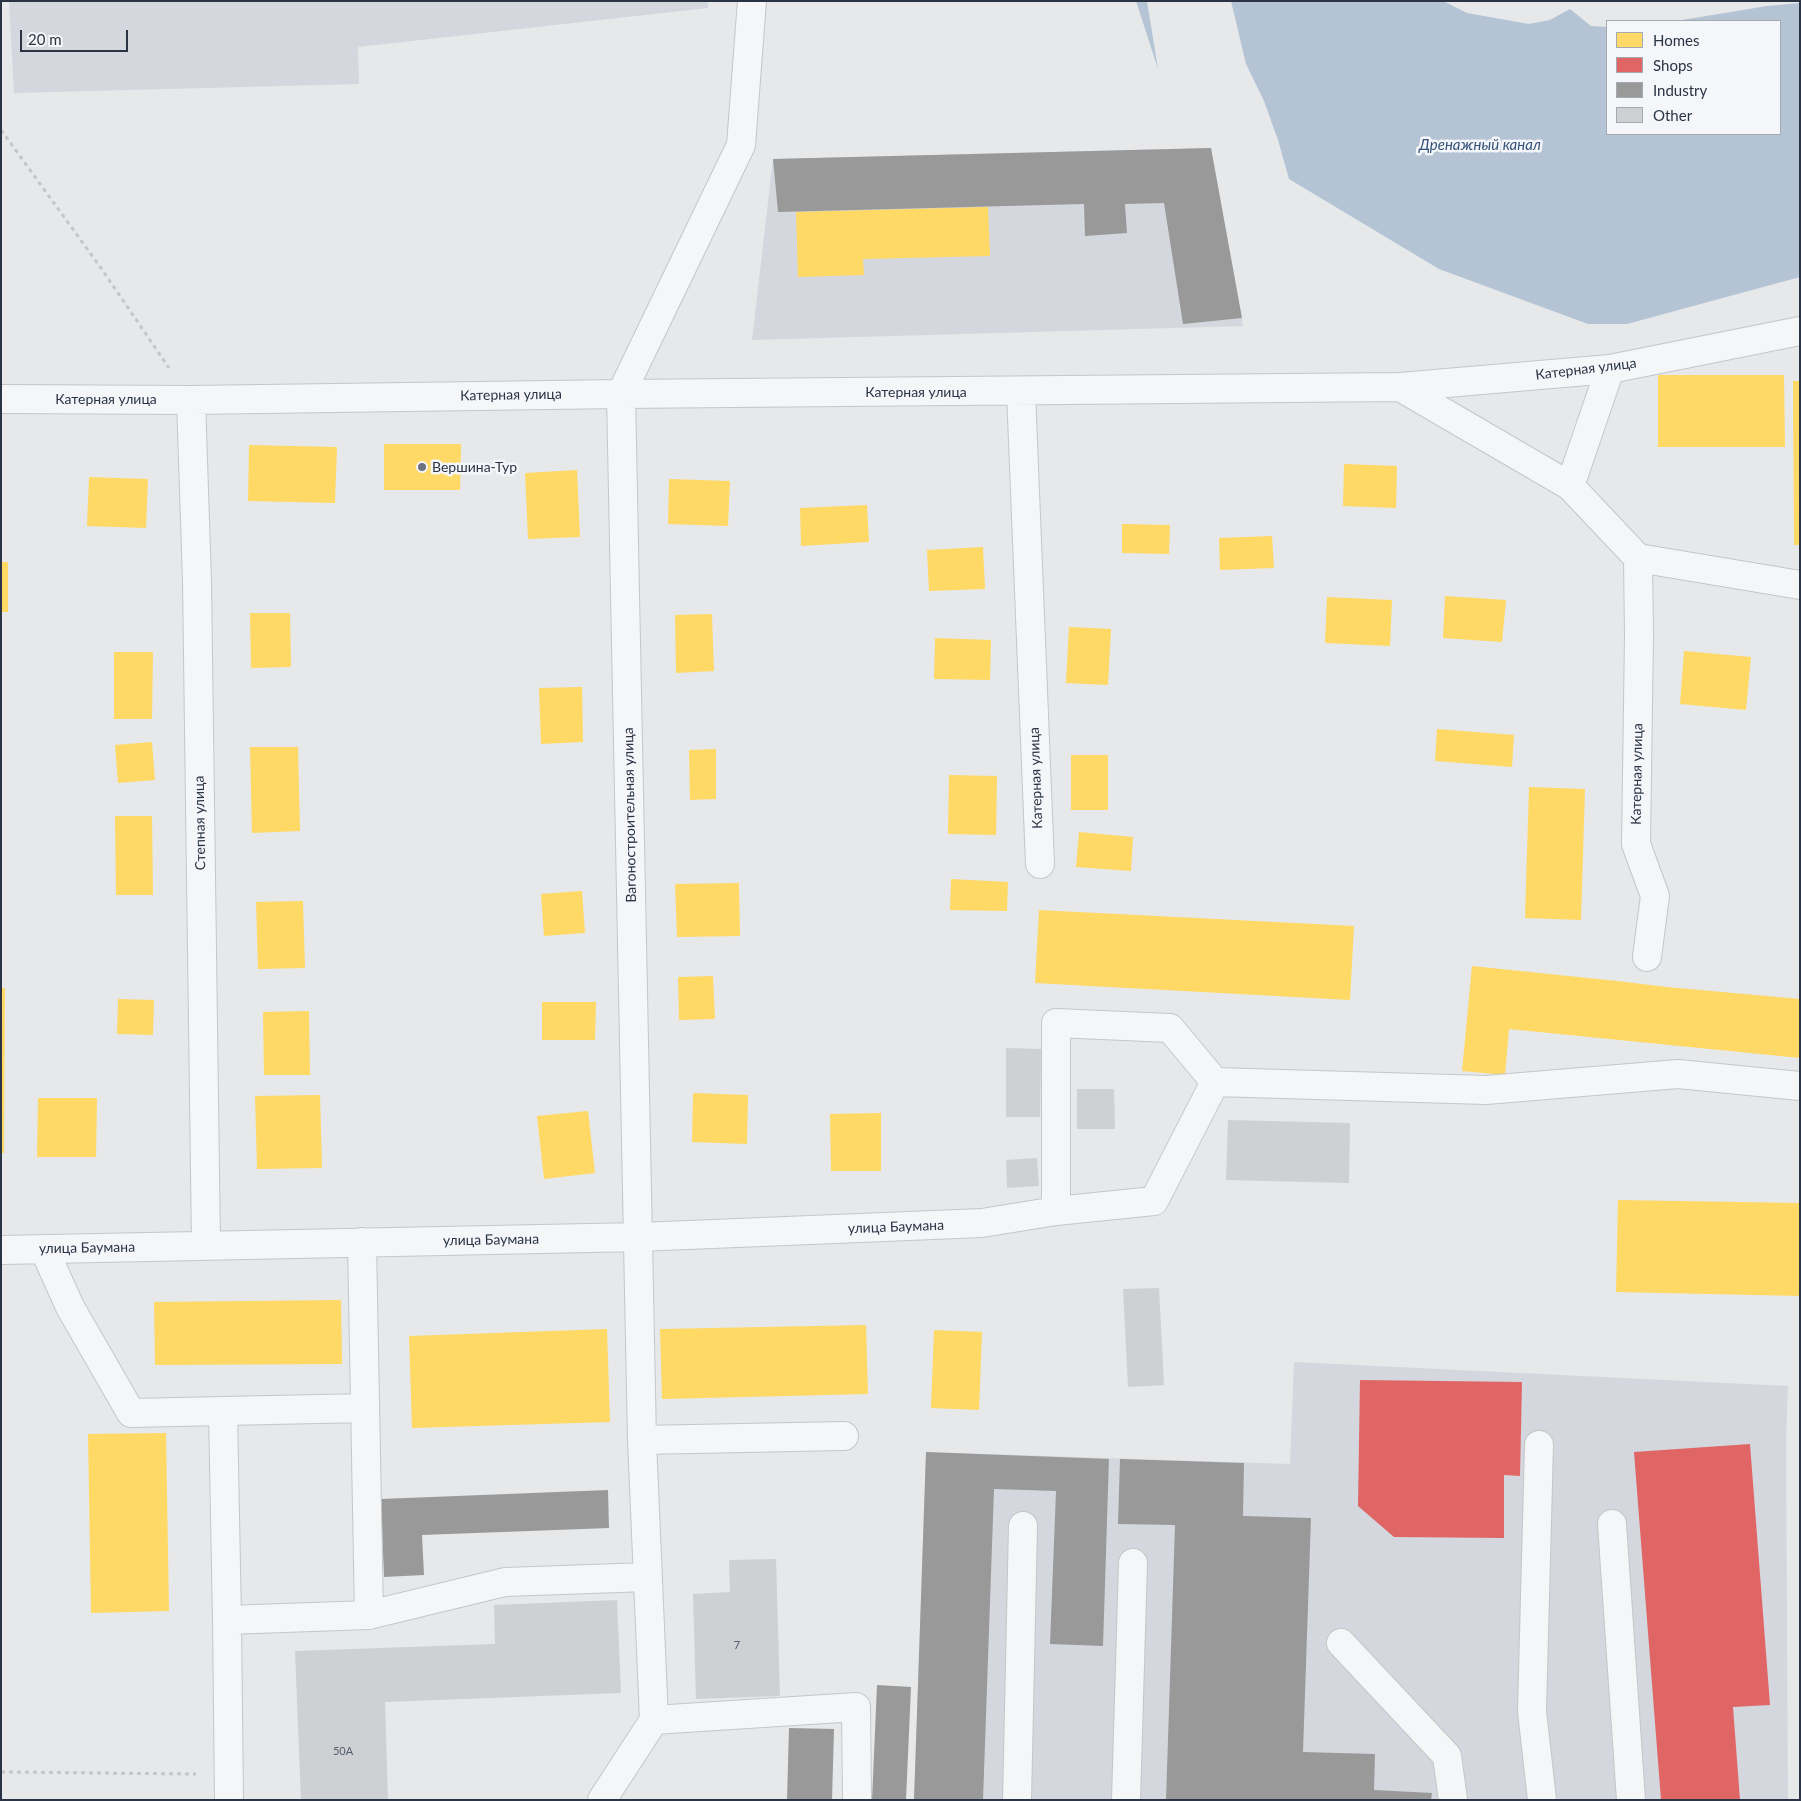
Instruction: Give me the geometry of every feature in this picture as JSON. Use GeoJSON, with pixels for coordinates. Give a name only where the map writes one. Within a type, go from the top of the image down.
{"type":"FeatureCollection","features":[{"type":"Feature","properties":{"kind":"street"},"geometry":{"type":"LineString","coordinates":[[621,394],[741,145],[752,1]]}},
{"type":"Feature","properties":{"kind":"street","name":"Катерная улица"},"geometry":{"type":"LineString","coordinates":[[1,398],[191,400],[1400,387],[1610,369],[1800,330]]}},
{"type":"Feature","properties":{"kind":"street"},"geometry":{"type":"LineString","coordinates":[[1570,486],[1610,369]]}},
{"type":"Feature","properties":{"kind":"street"},"geometry":{"type":"LineString","coordinates":[[1400,387],[1570,486],[1638,558],[1800,585]]}},
{"type":"Feature","properties":{"kind":"street","name":"Катерная улица"},"geometry":{"type":"LineString","coordinates":[[1021,392],[1040,864]]}},
{"type":"Feature","properties":{"kind":"street","name":"Вагоностроительная улица"},"geometry":{"type":"LineString","coordinates":[[621,394],[642,1440],[654,1720]]}},
{"type":"Feature","properties":{"kind":"street","name":"Степная улица"},"geometry":{"type":"LineString","coordinates":[[191,400],[197,582],[206,1245]]}},
{"type":"Feature","properties":{"kind":"street","name":"Катерная улица"},"geometry":{"type":"LineString","coordinates":[[1638,558],[1639,635],[1636,844],[1655,896],[1647,957]]}},
{"type":"Feature","properties":{"kind":"street"},"geometry":{"type":"LineString","coordinates":[[1056,1211],[1056,1023],[1170,1028],[1214,1082],[1486,1090],[1678,1074],[1800,1086]]}},
{"type":"Feature","properties":{"kind":"street","name":"улица Баумана"},"geometry":{"type":"LineString","coordinates":[[1,1250],[639,1237],[982,1223],[1056,1211],[1154,1201],[1214,1082]]}},
{"type":"Feature","properties":{"kind":"street"},"geometry":{"type":"LineString","coordinates":[[362,1242],[369,1615]]}},
{"type":"Feature","properties":{"kind":"street"},"geometry":{"type":"LineString","coordinates":[[44,1249],[70,1308],[131,1413],[365,1408]]}},
{"type":"Feature","properties":{"kind":"street"},"geometry":{"type":"LineString","coordinates":[[223,1411],[229,1787]]}},
{"type":"Feature","properties":{"kind":"street"},"geometry":{"type":"LineString","coordinates":[[642,1440],[844,1436]]}},
{"type":"Feature","properties":{"kind":"street"},"geometry":{"type":"LineString","coordinates":[[1539,1445],[1532,1711],[1542,1800]]}},
{"type":"Feature","properties":{"kind":"street"},"geometry":{"type":"LineString","coordinates":[[1612,1524],[1631,1800]]}},
{"type":"Feature","properties":{"kind":"street"},"geometry":{"type":"LineString","coordinates":[[1017,1800],[1023,1526]]}},
{"type":"Feature","properties":{"kind":"street"},"geometry":{"type":"LineString","coordinates":[[1126,1800],[1133,1564]]}},
{"type":"Feature","properties":{"kind":"street"},"geometry":{"type":"LineString","coordinates":[[227,1620],[369,1615],[505,1582],[647,1577]]}},
{"type":"Feature","properties":{"kind":"street"},"geometry":{"type":"LineString","coordinates":[[1341,1643],[1446,1756],[1453,1800]]}},
{"type":"Feature","properties":{"kind":"street"},"geometry":{"type":"LineString","coordinates":[[602,1800],[654,1720],[856,1708],[856,1800]]}},
{"type":"Feature","properties":{"kind":"path"},"geometry":{"type":"LineString","coordinates":[[1,130],[101,268],[191,400]]}},
{"type":"Feature","properties":{"kind":"path"},"geometry":{"type":"LineString","coordinates":[[1,1772],[229,1787]]}},
{"type":"Feature","properties":{"kind":"shaded area"},"geometry":{"type":"Polygon","coordinates":[[[9,1],[708,1],[708,8],[358,47],[359,84],[14,93],[9,1]]]}},
{"type":"Feature","properties":{"kind":"shaded area"},"geometry":{"type":"Polygon","coordinates":[[[1211,148],[1243,326],[752,340],[773,159],[1211,148]]]}},
{"type":"Feature","properties":{"kind":"shaded area"},"geometry":{"type":"Polygon","coordinates":[[[1294,1362],[1788,1386],[1786,1438],[1788,1800],[914,1800],[926,1452],[1290,1464],[1294,1362]]]}},
{"type":"Feature","properties":{"kind":"water"},"geometry":{"type":"Polygon","coordinates":[[[1136,1],[1147,1],[1158,69],[1136,1]]]}},
{"type":"Feature","properties":{"kind":"water","name":"Дренажный канал"},"geometry":{"type":"Polygon","coordinates":[[[1231,1],[1443,1],[1467,13],[1529,24],[1550,20],[1570,9],[1591,26],[1606,27],[1606,135],[1781,135],[1781,20],[1682,20],[1767,6],[1800,3],[1800,277],[1627,324],[1588,324],[1439,269],[1289,179],[1264,101],[1246,64],[1231,1]]]}},
{"type":"Feature","properties":{"kind":"building: Homes"},"geometry":{"type":"Polygon","coordinates":[[[988,207],[990,256],[863,259],[864,275],[798,277],[796,212],[988,207]]]}},
{"type":"Feature","properties":{"kind":"building: Homes"},"geometry":{"type":"Polygon","coordinates":[[[1658,375],[1784,375],[1785,447],[1658,447],[1658,375]]]}},
{"type":"Feature","properties":{"kind":"building: Homes"},"geometry":{"type":"Polygon","coordinates":[[[1793,381],[1800,381],[1800,545],[1794,545],[1793,381]]]}},
{"type":"Feature","properties":{"kind":"building: Homes","name":"Вершина-Тур"},"geometry":{"type":"Polygon","coordinates":[[[384,444],[461,444],[460,490],[384,490],[384,444]]]}},
{"type":"Feature","properties":{"kind":"building: Homes"},"geometry":{"type":"Polygon","coordinates":[[[249,445],[337,447],[335,503],[248,501],[249,445]]]}},
{"type":"Feature","properties":{"kind":"building: Homes"},"geometry":{"type":"Polygon","coordinates":[[[1344,464],[1397,466],[1396,508],[1343,506],[1344,464]]]}},
{"type":"Feature","properties":{"kind":"building: Homes"},"geometry":{"type":"Polygon","coordinates":[[[577,470],[580,537],[528,539],[525,473],[577,470]]]}},
{"type":"Feature","properties":{"kind":"building: Homes"},"geometry":{"type":"Polygon","coordinates":[[[89,477],[148,479],[146,528],[87,526],[89,477]]]}},
{"type":"Feature","properties":{"kind":"building: Homes"},"geometry":{"type":"Polygon","coordinates":[[[669,479],[730,481],[728,526],[668,524],[669,479]]]}},
{"type":"Feature","properties":{"kind":"building: Homes"},"geometry":{"type":"Polygon","coordinates":[[[867,505],[869,542],[801,546],[800,508],[867,505]]]}},
{"type":"Feature","properties":{"kind":"building: Homes"},"geometry":{"type":"Polygon","coordinates":[[[1122,524],[1170,525],[1169,554],[1122,553],[1122,524]]]}},
{"type":"Feature","properties":{"kind":"building: Homes"},"geometry":{"type":"Polygon","coordinates":[[[1272,536],[1274,568],[1220,570],[1219,538],[1272,536]]]}},
{"type":"Feature","properties":{"kind":"building: Homes"},"geometry":{"type":"Polygon","coordinates":[[[983,547],[985,589],[929,591],[927,550],[983,547]]]}},
{"type":"Feature","properties":{"kind":"building: Homes"},"geometry":{"type":"Polygon","coordinates":[[[1,562],[8,562],[8,612],[1,612],[1,562]]]}},
{"type":"Feature","properties":{"kind":"building: Homes"},"geometry":{"type":"Polygon","coordinates":[[[1445,596],[1506,600],[1502,642],[1443,638],[1445,596]]]}},
{"type":"Feature","properties":{"kind":"building: Homes"},"geometry":{"type":"Polygon","coordinates":[[[1327,597],[1392,600],[1390,646],[1325,643],[1327,597]]]}},
{"type":"Feature","properties":{"kind":"building: Homes"},"geometry":{"type":"Polygon","coordinates":[[[250,613],[290,613],[291,667],[251,668],[250,613]]]}},
{"type":"Feature","properties":{"kind":"building: Homes"},"geometry":{"type":"Polygon","coordinates":[[[712,614],[714,671],[676,673],[675,615],[712,614]]]}},
{"type":"Feature","properties":{"kind":"building: Homes"},"geometry":{"type":"Polygon","coordinates":[[[1069,627],[1111,629],[1108,685],[1066,683],[1069,627]]]}},
{"type":"Feature","properties":{"kind":"building: Homes"},"geometry":{"type":"Polygon","coordinates":[[[935,638],[991,640],[990,680],[934,679],[935,638]]]}},
{"type":"Feature","properties":{"kind":"building: Homes"},"geometry":{"type":"Polygon","coordinates":[[[1684,651],[1751,657],[1746,710],[1680,704],[1684,651]]]}},
{"type":"Feature","properties":{"kind":"building: Homes"},"geometry":{"type":"Polygon","coordinates":[[[114,652],[153,652],[152,719],[114,719],[114,652]]]}},
{"type":"Feature","properties":{"kind":"building: Homes"},"geometry":{"type":"Polygon","coordinates":[[[582,687],[583,742],[541,744],[539,688],[582,687]]]}},
{"type":"Feature","properties":{"kind":"building: Homes"},"geometry":{"type":"Polygon","coordinates":[[[1437,729],[1514,735],[1512,767],[1435,761],[1437,729]]]}},
{"type":"Feature","properties":{"kind":"building: Homes"},"geometry":{"type":"Polygon","coordinates":[[[152,742],[155,780],[118,783],[115,745],[152,742]]]}},
{"type":"Feature","properties":{"kind":"building: Homes"},"geometry":{"type":"Polygon","coordinates":[[[250,747],[298,747],[300,831],[252,833],[250,747]]]}},
{"type":"Feature","properties":{"kind":"building: Homes"},"geometry":{"type":"Polygon","coordinates":[[[716,749],[716,799],[690,800],[689,750],[716,749]]]}},
{"type":"Feature","properties":{"kind":"building: Homes"},"geometry":{"type":"Polygon","coordinates":[[[1071,755],[1108,755],[1108,810],[1071,810],[1071,755]]]}},
{"type":"Feature","properties":{"kind":"building: Homes"},"geometry":{"type":"Polygon","coordinates":[[[949,775],[997,776],[996,835],[948,834],[949,775]]]}},
{"type":"Feature","properties":{"kind":"building: Homes"},"geometry":{"type":"Polygon","coordinates":[[[1529,787],[1585,789],[1581,920],[1525,918],[1529,787]]]}},
{"type":"Feature","properties":{"kind":"building: Homes"},"geometry":{"type":"Polygon","coordinates":[[[115,816],[152,816],[153,895],[116,895],[115,816]]]}},
{"type":"Feature","properties":{"kind":"building: Homes"},"geometry":{"type":"Polygon","coordinates":[[[1079,832],[1133,837],[1131,871],[1076,867],[1079,832]]]}},
{"type":"Feature","properties":{"kind":"building: Homes"},"geometry":{"type":"Polygon","coordinates":[[[951,879],[1008,882],[1007,911],[950,910],[951,879]]]}},
{"type":"Feature","properties":{"kind":"building: Homes"},"geometry":{"type":"Polygon","coordinates":[[[739,883],[740,936],[677,937],[675,884],[739,883]]]}},
{"type":"Feature","properties":{"kind":"building: Homes"},"geometry":{"type":"Polygon","coordinates":[[[582,891],[585,933],[544,936],[541,894],[582,891]]]}},
{"type":"Feature","properties":{"kind":"building: Homes"},"geometry":{"type":"Polygon","coordinates":[[[303,901],[305,968],[258,969],[256,902],[303,901]]]}},
{"type":"Feature","properties":{"kind":"building: Homes"},"geometry":{"type":"Polygon","coordinates":[[[1039,910],[1354,926],[1350,1000],[1035,983],[1039,910]]]}},
{"type":"Feature","properties":{"kind":"building: Homes"},"geometry":{"type":"Polygon","coordinates":[[[1472,966],[1800,999],[1800,1058],[1509,1029],[1505,1075],[1462,1071],[1472,966]]]}},
{"type":"Feature","properties":{"kind":"building: Homes"},"geometry":{"type":"Polygon","coordinates":[[[713,976],[715,1019],[679,1020],[678,977],[713,976]]]}},
{"type":"Feature","properties":{"kind":"building: Homes"},"geometry":{"type":"Polygon","coordinates":[[[1,988],[5,988],[4,1153],[1,1153],[1,988]]]}},
{"type":"Feature","properties":{"kind":"building: Homes"},"geometry":{"type":"Polygon","coordinates":[[[118,999],[154,1000],[153,1035],[117,1034],[118,999]]]}},
{"type":"Feature","properties":{"kind":"building: Homes"},"geometry":{"type":"Polygon","coordinates":[[[542,1002],[596,1002],[595,1040],[542,1040],[542,1002]]]}},
{"type":"Feature","properties":{"kind":"building: Homes"},"geometry":{"type":"Polygon","coordinates":[[[309,1011],[310,1075],[264,1075],[263,1012],[309,1011]]]}},
{"type":"Feature","properties":{"kind":"building: Homes"},"geometry":{"type":"Polygon","coordinates":[[[693,1093],[748,1095],[747,1144],[692,1142],[693,1093]]]}},
{"type":"Feature","properties":{"kind":"building: Homes"},"geometry":{"type":"Polygon","coordinates":[[[320,1095],[322,1168],[257,1169],[255,1096],[320,1095]]]}},
{"type":"Feature","properties":{"kind":"building: Homes"},"geometry":{"type":"Polygon","coordinates":[[[38,1098],[97,1098],[96,1157],[37,1157],[38,1098]]]}},
{"type":"Feature","properties":{"kind":"building: Homes"},"geometry":{"type":"Polygon","coordinates":[[[588,1111],[595,1173],[544,1179],[537,1116],[588,1111]]]}},
{"type":"Feature","properties":{"kind":"building: Homes"},"geometry":{"type":"Polygon","coordinates":[[[881,1113],[881,1171],[831,1171],[830,1114],[881,1113]]]}},
{"type":"Feature","properties":{"kind":"building: Homes"},"geometry":{"type":"Polygon","coordinates":[[[1618,1200],[1800,1203],[1800,1296],[1616,1292],[1618,1200]]]}},
{"type":"Feature","properties":{"kind":"building: Homes"},"geometry":{"type":"Polygon","coordinates":[[[341,1300],[342,1364],[155,1365],[154,1302],[341,1300]]]}},
{"type":"Feature","properties":{"kind":"building: Homes"},"geometry":{"type":"Polygon","coordinates":[[[866,1325],[868,1394],[662,1399],[660,1329],[866,1325]]]}},
{"type":"Feature","properties":{"kind":"building: Homes"},"geometry":{"type":"Polygon","coordinates":[[[607,1329],[610,1422],[412,1428],[409,1336],[607,1329]]]}},
{"type":"Feature","properties":{"kind":"building: Homes"},"geometry":{"type":"Polygon","coordinates":[[[934,1330],[982,1332],[979,1410],[931,1408],[934,1330]]]}},
{"type":"Feature","properties":{"kind":"building: Homes"},"geometry":{"type":"Polygon","coordinates":[[[166,1433],[169,1611],[91,1613],[88,1434],[166,1433]]]}},
{"type":"Feature","properties":{"kind":"building: Shops"},"geometry":{"type":"Polygon","coordinates":[[[1360,1380],[1522,1382],[1520,1476],[1504,1475],[1504,1538],[1394,1537],[1358,1506],[1360,1380]]]}},
{"type":"Feature","properties":{"kind":"building: Shops"},"geometry":{"type":"Polygon","coordinates":[[[1750,1444],[1770,1705],[1733,1707],[1740,1800],[1661,1800],[1634,1452],[1750,1444]]]}},
{"type":"Feature","properties":{"kind":"building: Industry"},"geometry":{"type":"Polygon","coordinates":[[[1211,148],[1242,318],[1183,324],[1164,203],[1125,204],[1127,233],[1085,236],[1084,204],[778,212],[773,159],[1211,148]]]}},
{"type":"Feature","properties":{"kind":"building: Industry"},"geometry":{"type":"Polygon","coordinates":[[[926,1452],[1109,1459],[1103,1646],[1050,1644],[1056,1491],[994,1489],[983,1800],[914,1800],[926,1452]]]}},
{"type":"Feature","properties":{"kind":"building: Industry"},"geometry":{"type":"Polygon","coordinates":[[[1120,1459],[1244,1463],[1243,1516],[1311,1518],[1303,1752],[1375,1754],[1374,1790],[1432,1793],[1431,1800],[1166,1800],[1175,1525],[1118,1524],[1120,1459]]]}},
{"type":"Feature","properties":{"kind":"building: Industry"},"geometry":{"type":"Polygon","coordinates":[[[608,1490],[609,1528],[422,1535],[424,1575],[384,1577],[381,1499],[608,1490]]]}},
{"type":"Feature","properties":{"kind":"building: Industry"},"geometry":{"type":"Polygon","coordinates":[[[877,1685],[911,1687],[906,1800],[872,1800],[877,1685]]]}},
{"type":"Feature","properties":{"kind":"building: Industry"},"geometry":{"type":"Polygon","coordinates":[[[789,1728],[834,1729],[832,1800],[787,1800],[789,1728]]]}},
{"type":"Feature","properties":{"kind":"building: Other"},"geometry":{"type":"Polygon","coordinates":[[[1006,1048],[1041,1049],[1040,1117],[1006,1117],[1006,1048]]]}},
{"type":"Feature","properties":{"kind":"building: Other"},"geometry":{"type":"Polygon","coordinates":[[[1077,1089],[1114,1089],[1115,1129],[1077,1129],[1077,1089]]]}},
{"type":"Feature","properties":{"kind":"building: Other"},"geometry":{"type":"Polygon","coordinates":[[[1228,1120],[1350,1123],[1349,1183],[1226,1180],[1228,1120]]]}},
{"type":"Feature","properties":{"kind":"building: Other"},"geometry":{"type":"Polygon","coordinates":[[[1037,1158],[1039,1186],[1007,1188],[1006,1160],[1037,1158]]]}},
{"type":"Feature","properties":{"kind":"building: Other"},"geometry":{"type":"Polygon","coordinates":[[[1159,1288],[1164,1385],[1128,1387],[1123,1289],[1159,1288]]]}},
{"type":"Feature","properties":{"kind":"building: Other"},"geometry":{"type":"Polygon","coordinates":[[[776,1559],[780,1696],[696,1699],[693,1594],[730,1592],[729,1560],[776,1559]]]}},
{"type":"Feature","properties":{"kind":"building: Other"},"geometry":{"type":"Polygon","coordinates":[[[617,1600],[621,1693],[385,1702],[388,1800],[301,1800],[295,1651],[495,1644],[494,1605],[617,1600]]]}},
{"type":"Feature","properties":{"kind":"place","name":"Вершина-Тур"},"geometry":{"type":"Point","coordinates":[422,467]}}]}
